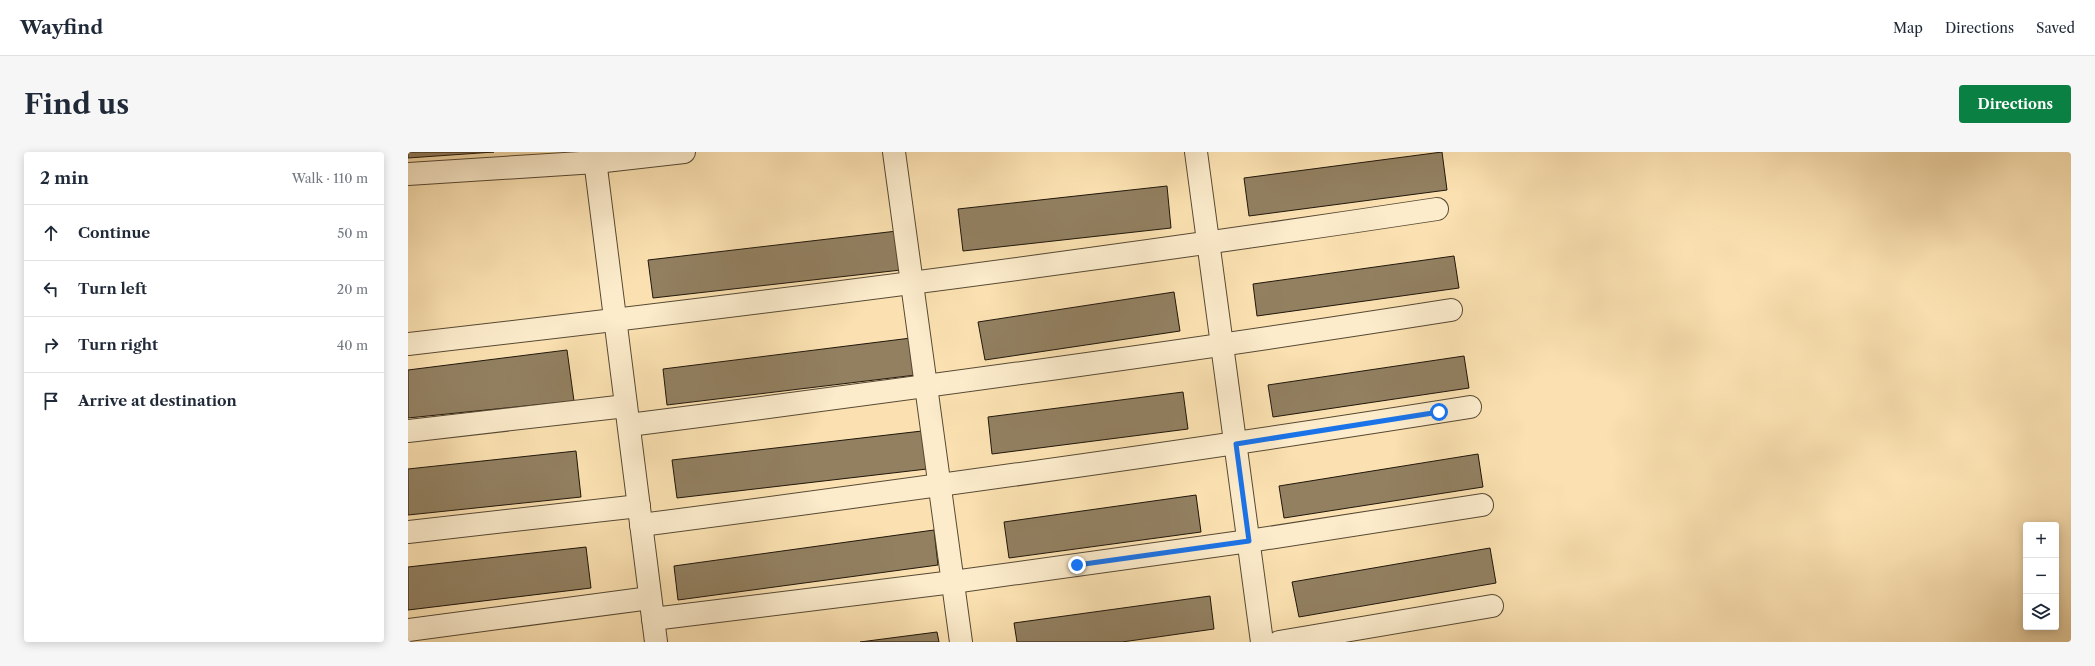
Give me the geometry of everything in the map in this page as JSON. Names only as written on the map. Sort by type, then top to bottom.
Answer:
[{"type":"street","points":[[408,174],[595,157],[684,152]]},
{"type":"street","points":[[894,152],[961,642]]},
{"type":"street","points":[[1196,152],[1262,642]]},
{"type":"street","points":[[595,157],[656,642]]},
{"type":"street","points":[[408,344],[912,284],[1209,244],[1437,209]]},
{"type":"street","points":[[408,432],[627,415],[926,387],[1223,346],[1451,310]]},
{"type":"street","points":[[408,532],[640,515],[939,486],[1236,444],[1470,408]]},
{"type":"street","points":[[408,630],[952,582],[1249,541],[1482,505]]},
{"type":"street","points":[[1279,642],[1492,606]]},
{"type":"building","points":[[408,152],[494,152],[408,158]]},
{"type":"building","points":[[1442,152],[1447,190],[1249,216],[1244,178]]},
{"type":"building","points":[[1167,186],[1171,228],[963,251],[958,209]]},
{"type":"building","points":[[897,231],[901,270],[653,298],[648,260]]},
{"type":"building","points":[[1454,256],[1459,288],[1257,316],[1253,284]]},
{"type":"building","points":[[1174,292],[1180,331],[985,360],[978,322]]},
{"type":"building","points":[[911,338],[916,375],[667,405],[663,369]]},
{"type":"building","points":[[567,350],[574,401],[408,418],[408,370]]},
{"type":"building","points":[[1464,356],[1469,388],[1273,417],[1268,385]]},
{"type":"building","points":[[1183,392],[1188,429],[992,454],[988,417]]},
{"type":"building","points":[[922,431],[927,469],[677,498],[672,460]]},
{"type":"building","points":[[576,451],[581,497],[408,515],[408,469]]},
{"type":"building","points":[[1478,454],[1483,487],[1284,518],[1279,486]]},
{"type":"building","points":[[1196,495],[1201,532],[1009,558],[1004,522]]},
{"type":"building","points":[[934,530],[938,565],[678,600],[674,566]]},
{"type":"building","points":[[586,547],[591,588],[408,610],[408,567]]},
{"type":"building","points":[[1490,548],[1496,583],[1299,617],[1292,582]]},
{"type":"building","points":[[1210,596],[1214,629],[1122,642],[1017,642],[1014,623]]},
{"type":"building","points":[[937,632],[939,642],[860,642]]},
{"type":"route","points":[[1077,565],[1249,541],[1236,444],[1439,412]]}]
